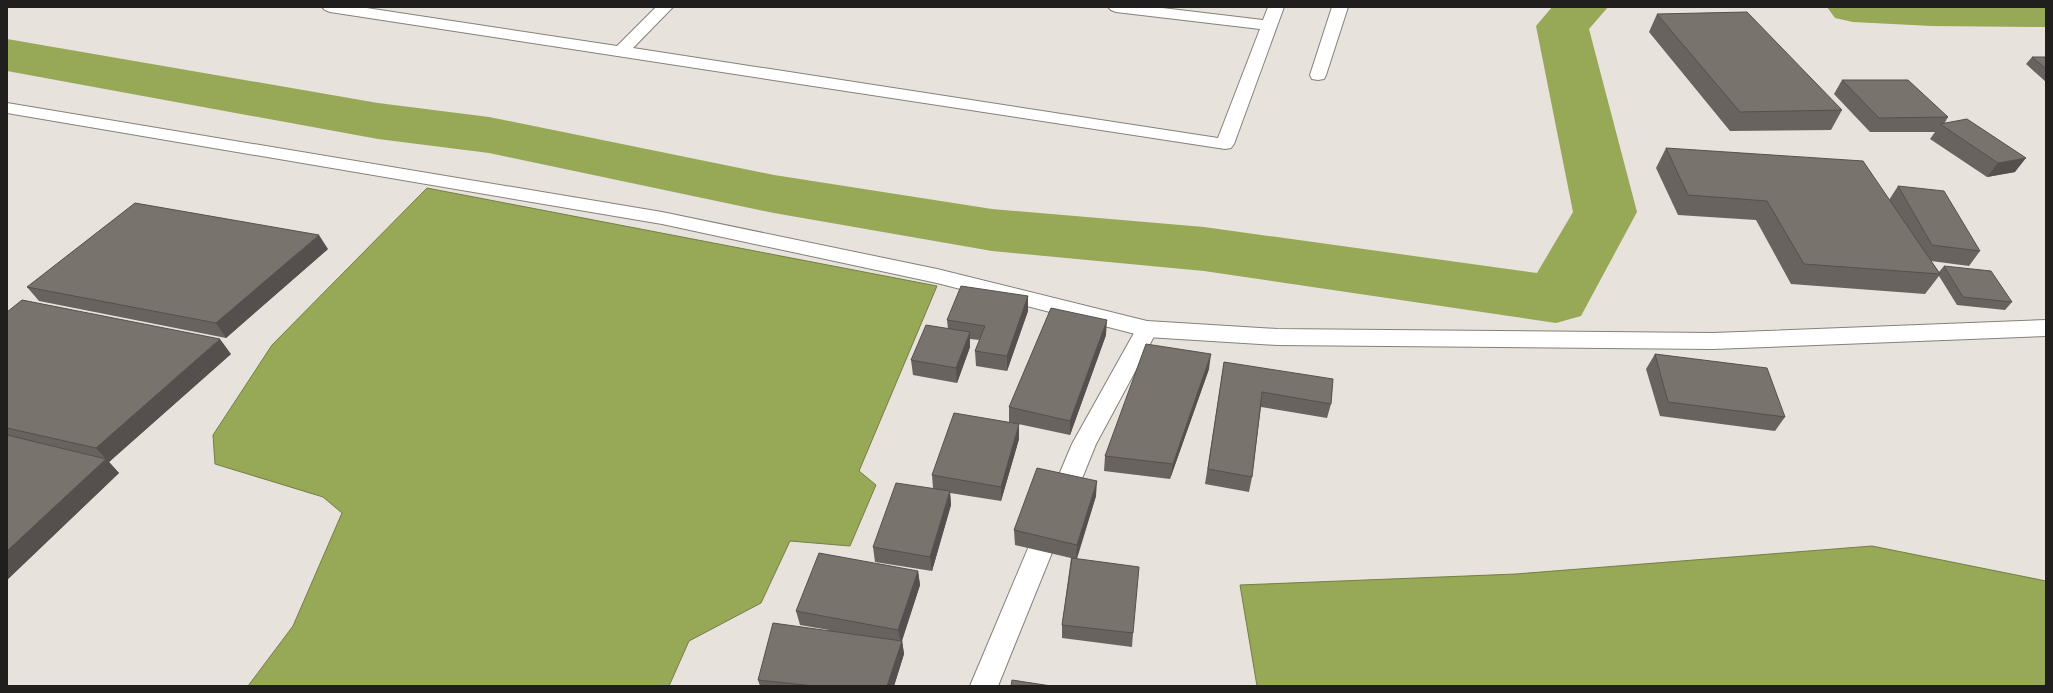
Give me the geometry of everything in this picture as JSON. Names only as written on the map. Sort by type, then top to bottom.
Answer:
[{"type":"street","points":[[330,7],[1225,144],[1276,7]]},
{"type":"street","points":[[620,52],[665,7]]},
{"type":"street","points":[[1318,75],[1340,7]]},
{"type":"street","points":[[1124,8],[1270,26]]},
{"type":"street","points":[[7,108],[662,218],[937,276],[1148,329],[1277,338],[1713,341],[2046,328]]},
{"type":"street","points":[[984,686],[1084,444],[1148,329]]},
{"type":"shaded area","points":[[427,188],[937,286],[859,471],[876,485],[850,546],[790,541],[761,603],[689,641],[669,686],[248,686],[293,626],[342,513],[323,497],[215,464],[213,435],[272,345]]},
{"type":"shaded area","points":[[1872,546],[2046,581],[2046,686],[1257,686],[1240,585],[1516,574]]},
{"type":"building","points":[[1747,12],[1842,110],[1740,112],[1657,14]]},
{"type":"building","points":[[2032,57],[2046,57],[2046,69]]},
{"type":"building","points":[[1842,80],[1908,80],[1948,117],[1879,118]]},
{"type":"building","points":[[1967,119],[2026,158],[1998,163],[1940,124]]},
{"type":"building","points":[[1666,148],[1863,161],[1940,274],[1804,264],[1767,201],[1688,195]]},
{"type":"building","points":[[1898,186],[1944,191],[1980,251],[1932,245]]},
{"type":"building","points":[[135,203],[319,235],[216,323],[27,287]]},
{"type":"building","points":[[1944,266],[1991,271],[2012,302],[1963,297]]},
{"type":"building","points":[[961,286],[1028,296],[1007,356],[975,351],[985,326],[947,320]]},
{"type":"building","points":[[22,300],[220,339],[96,448],[7,428],[7,312]]},
{"type":"building","points":[[1051,308],[1107,320],[1070,421],[1009,407]]},
{"type":"building","points":[[926,325],[970,332],[956,368],[911,360]]},
{"type":"building","points":[[1146,344],[1211,354],[1173,464],[1105,456]]},
{"type":"building","points":[[1655,354],[1767,368],[1785,417],[1668,402]]},
{"type":"building","points":[[1224,362],[1333,379],[1331,404],[1262,392],[1252,477],[1208,469]]},
{"type":"building","points":[[954,413],[1019,424],[1001,487],[932,475]]},
{"type":"building","points":[[7,435],[106,459],[7,551]]},
{"type":"building","points":[[1037,468],[1097,481],[1077,545],[1014,530]]},
{"type":"building","points":[[896,483],[950,491],[930,557],[873,547]]},
{"type":"building","points":[[819,553],[918,571],[898,630],[796,611]]},
{"type":"building","points":[[1072,558],[1139,567],[1133,633],[1062,625]]},
{"type":"building","points":[[773,623],[902,641],[887,686],[814,686],[758,680]]},
{"type":"building","points":[[1012,680],[1051,686],[1011,686]]},
{"type":"waterway","points":[[7,55],[378,121],[489,135],[774,194],[992,230],[1204,249],[1556,299],[1605,212],[1562,26],[1582,7]]},
{"type":"waterway","points":[[1853,7],[1932,11],[2046,12]]}]
